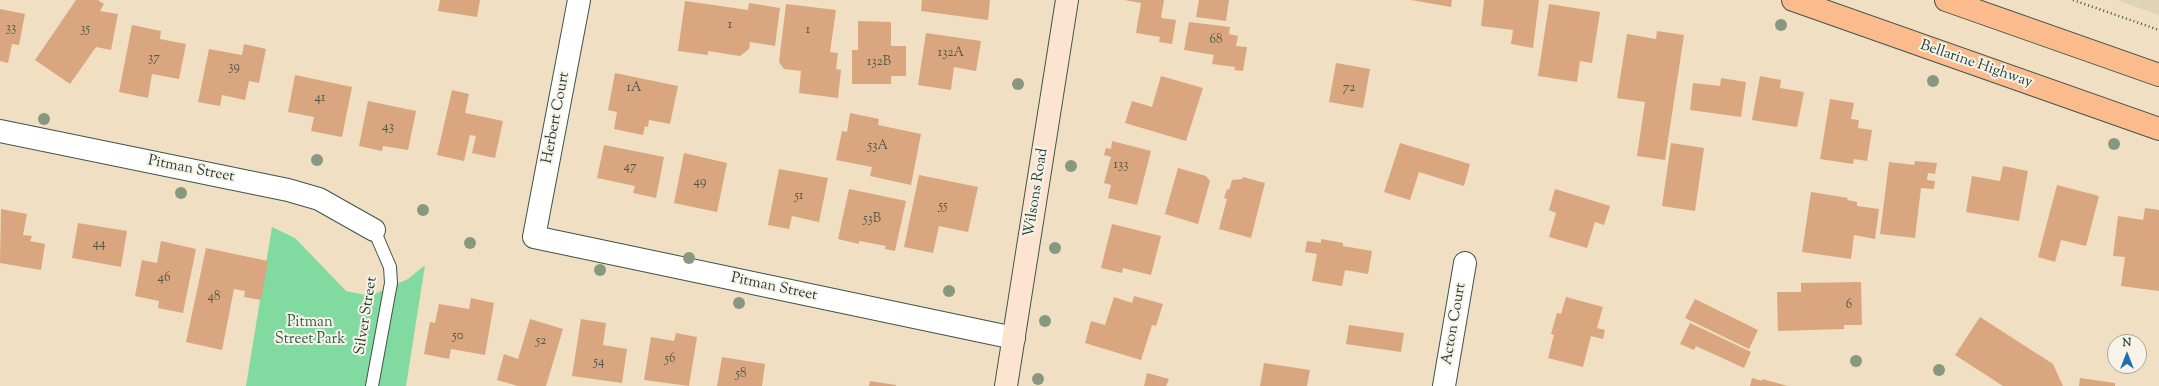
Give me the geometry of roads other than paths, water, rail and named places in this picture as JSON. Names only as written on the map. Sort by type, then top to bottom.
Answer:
[{"type":"highway","name":"Bellarine Highway","points":[[1793,0],[2159,129]]},
{"type":"highway","points":[[1946,0],[2159,75]]},
{"type":"street","name":"Herbert Court","points":[[534,237],[579,0]]},
{"type":"street","name":"Wilsons Road","points":[[1006,386],[1067,0]]},
{"type":"street","name":"Pitman Street","points":[[0,131],[288,190],[319,199],[374,230]]},
{"type":"street","name":"Pitman Street","points":[[534,237],[1014,338]]},
{"type":"street","name":"Acton Court","points":[[1444,386],[1466,263]]},
{"type":"lane","name":"Silver Street","points":[[372,386],[391,283],[390,267],[374,230]]},
{"type":"park label","name":"Pitman Street Park","points":[[310,332]]}]
